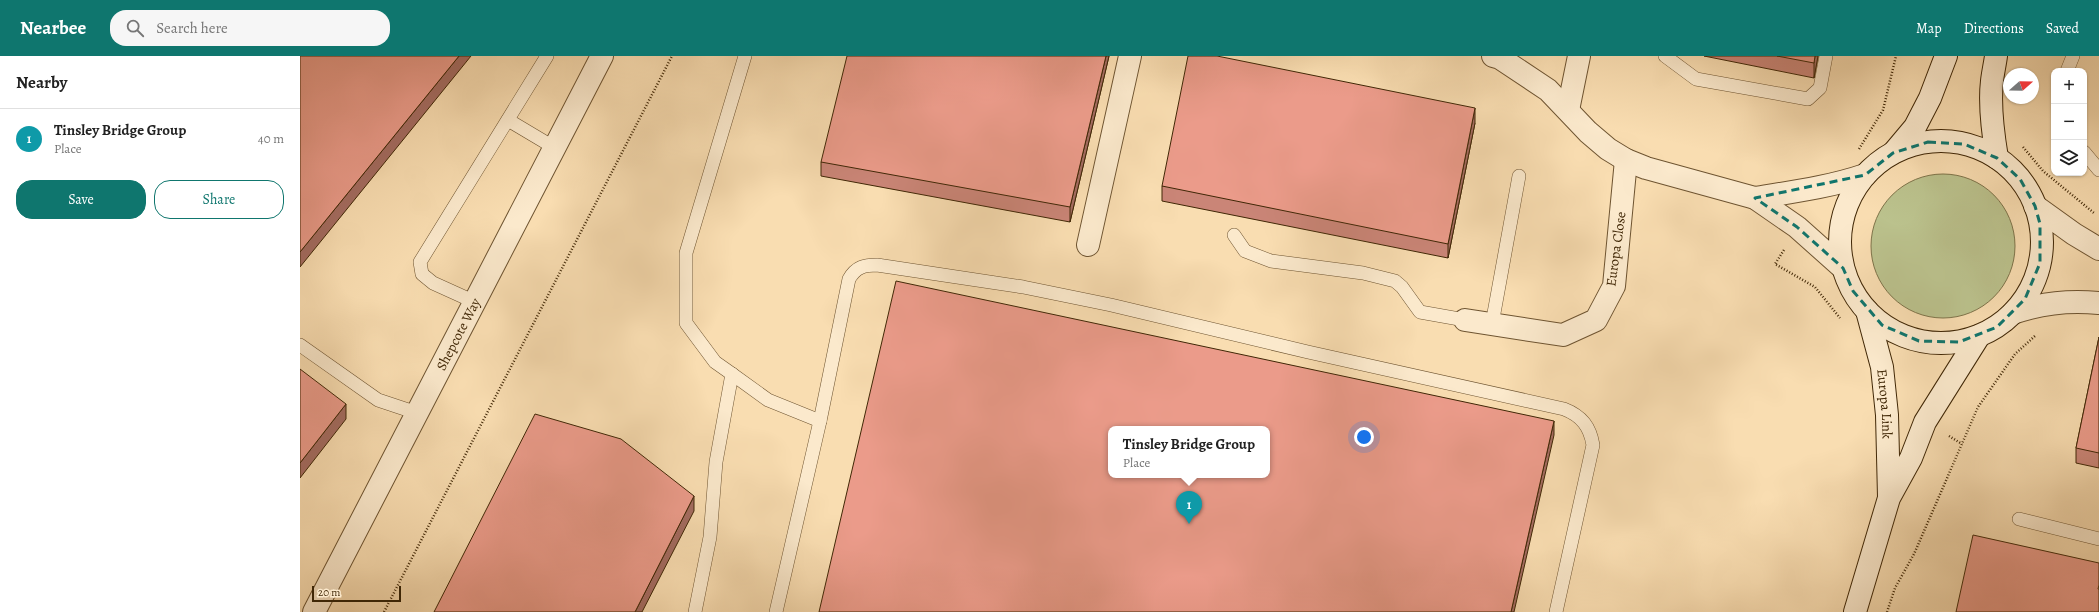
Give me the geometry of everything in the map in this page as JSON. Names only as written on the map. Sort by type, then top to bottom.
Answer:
[{"type":"street","name":"Shepcote Way","points":[[314,612],[602,56]]},
{"type":"street","points":[[1088,245],[1130,56]]},
{"type":"street","points":[[1492,56],[1500,58],[1531,77],[1548,90],[1588,132],[1608,149],[1626,160],[1646,168],[1755,198],[1797,228],[1843,268]]},
{"type":"street","points":[[1568,110],[1579,56]]},
{"type":"street","points":[[1894,153],[1915,127],[1930,98],[1946,56]]},
{"type":"street","points":[[1996,56],[1992,81],[1991,101],[1997,158]]},
{"type":"street","points":[[1946,141],[1982,149],[1997,158],[2020,179],[2035,206],[2041,231],[2040,263],[2034,281],[2025,298],[2013,313],[1997,327],[1979,336],[1952,342],[1939,343],[1919,341],[1900,335],[1882,325],[1867,311],[1853,291],[1843,268],[1840,244],[1843,219],[1851,196],[1865,175],[1878,163],[1894,153],[1910,146],[1928,142],[1946,141]]},
{"type":"street","name":"Europa Close","points":[[1465,320],[1563,335],[1596,320],[1614,286],[1626,160]]},
{"type":"street","points":[[1755,198],[1810,189],[1865,175]]},
{"type":"street","points":[[2035,206],[2074,234],[2099,248]]},
{"type":"street","points":[[2013,313],[2036,305],[2070,301],[2099,303]]},
{"type":"street","name":"Europa Link","points":[[1867,311],[1882,367],[1888,415],[1890,498]]},
{"type":"street","name":"Europa Link","points":[[1855,612],[1890,498],[1911,458],[1925,422],[1979,336]]},
{"type":"lane","points":[[475,302],[433,283],[422,274],[420,262],[547,56]]},
{"type":"lane","points":[[745,56],[686,253],[686,323],[716,362],[732,374],[768,400],[820,421]]},
{"type":"lane","points":[[1665,56],[1696,79],[1808,99],[1820,88],[1826,56]]},
{"type":"lane","points":[[2068,68],[2073,56]]},
{"type":"lane","points":[[508,120],[555,148]]},
{"type":"lane","points":[[2087,156],[2099,170]]},
{"type":"lane","points":[[1492,324],[1519,176]]},
{"type":"lane","points":[[1234,235],[1245,251],[1252,255],[1271,261],[1363,273],[1395,282],[1402,287],[1420,312],[1465,320]]},
{"type":"lane","points":[[776,612],[820,421],[849,279],[855,271],[863,266],[877,265],[1023,287],[1564,409],[1583,420],[1591,435],[1593,445],[1556,612]]},
{"type":"lane","points":[[300,344],[378,400],[417,414]]},
{"type":"lane","points":[[695,612],[710,537],[716,462],[732,374]]},
{"type":"lane","points":[[2019,519],[2099,539]]},
{"type":"path","points":[[384,612],[672,56]]},
{"type":"path","points":[[1856,152],[1883,110],[1896,56]]},
{"type":"path","points":[[2021,141],[2024,148],[2043,171],[2099,217]]},
{"type":"path","points":[[1797,228],[1775,264],[1815,287],[1842,321]]},
{"type":"path","points":[[1887,612],[1895,588],[1914,554],[1978,407],[2015,354],[2035,336],[2042,332]]},
{"type":"highlighted area","points":[[1928,142],[1964,144],[1997,158],[2020,179],[2035,206],[2040,224],[2040,263],[2025,299],[1997,327],[1959,342],[1919,341],[1882,325],[1853,291],[1843,268],[1797,227],[1755,198],[1865,175],[1893,153]]},
{"type":"green space","points":[[1936,174],[1950,174],[1964,177],[1983,186],[1999,200],[2012,225],[2015,246],[2012,267],[2006,280],[1999,292],[1989,302],[1964,315],[1950,318],[1936,318],[1922,315],[1903,306],[1887,292],[1874,267],[1871,253],[1871,239],[1874,225],[1883,206],[1897,190],[1922,177]]},
{"type":"building","points":[[300,56],[459,56],[300,252]]},
{"type":"building","points":[[847,56],[1106,56],[1070,207],[821,162]]},
{"type":"building","points":[[1188,56],[1217,56],[1475,108],[1448,244],[1162,186]]},
{"type":"building","points":[[1777,56],[1815,56],[1814,63]]},
{"type":"building","points":[[896,281],[1554,421],[1511,612],[819,612]]},
{"type":"building","points":[[2099,337],[2099,453],[2076,448]]},
{"type":"building","points":[[300,369],[346,404],[300,463]]},
{"type":"building","points":[[535,414],[621,439],[694,496],[635,612],[434,612]]},
{"type":"building","points":[[1973,535],[2099,563],[2099,612],[1956,612]]},
{"type":"place","name":"Tinsley Bridge Group","points":[[1189,524]]}]
